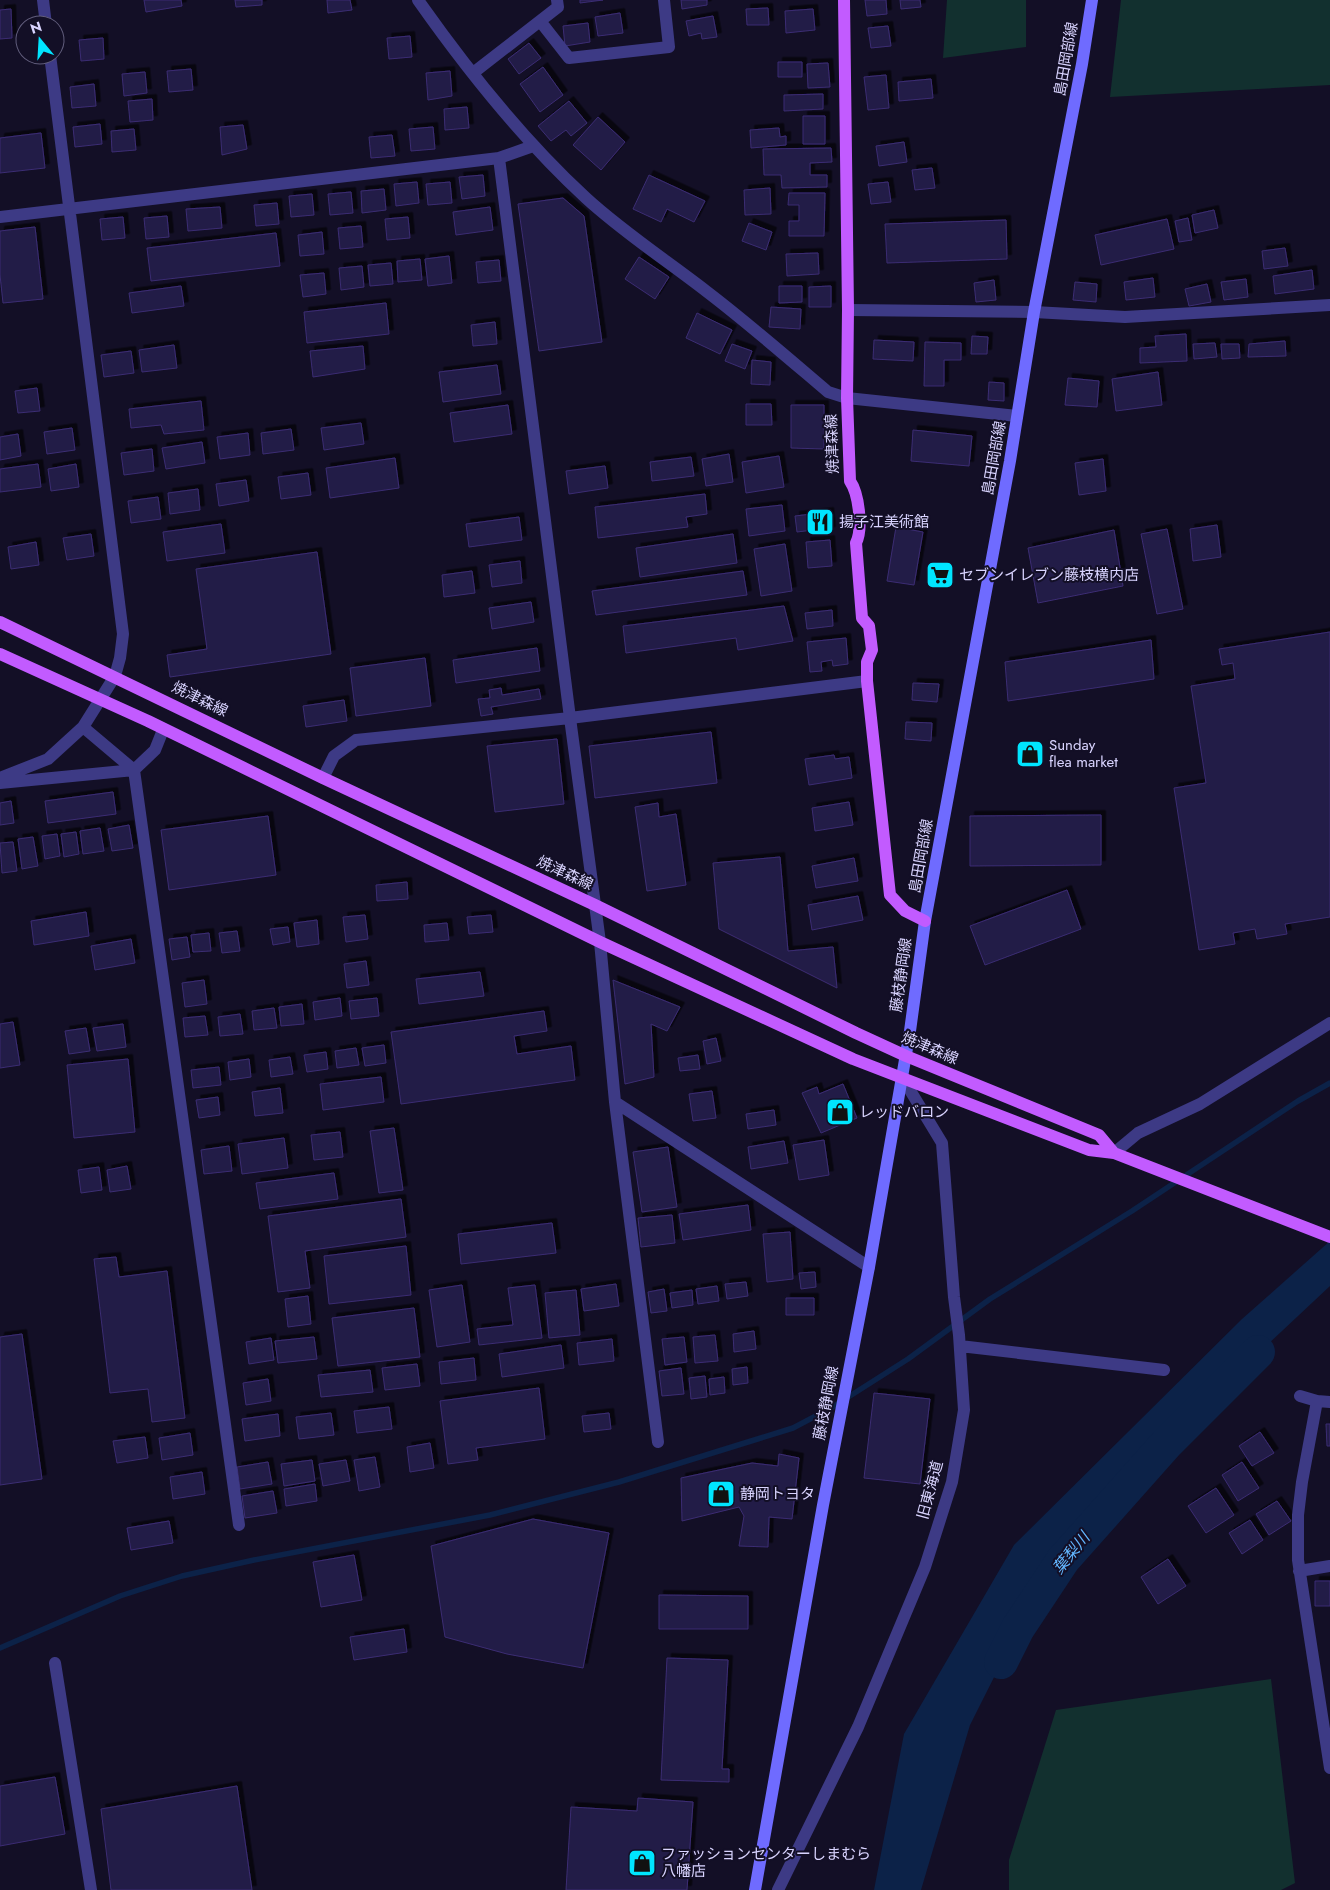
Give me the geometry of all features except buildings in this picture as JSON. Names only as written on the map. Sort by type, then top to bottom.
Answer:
[{"type":"main road","name":"焼津森線","points":[[844,0],[848,310],[847,398],[850,481],[856,490],[860,535],[856,543],[862,618],[869,626],[872,650],[867,662],[867,681],[890,895],[905,911],[925,921]]},
{"type":"main road","name":"島田岡部線","points":[[925,921],[1092,0]]},
{"type":"main road","name":"焼津森線","points":[[0,622],[323,778],[595,905],[856,1033],[906,1056],[1099,1135],[1114,1153]]},
{"type":"main road","name":"焼津森線","points":[[0,654],[102,700],[600,942],[852,1059],[1089,1150],[1114,1153],[1330,1237]]},
{"type":"main road","name":"藤枝静岡線","points":[[755,1890],[823,1504],[869,1267],[906,1056],[925,921]]},
{"type":"street","points":[[43,0],[45,15]]},
{"type":"street","points":[[418,0],[502,111],[533,146],[587,199],[620,227],[708,292],[828,392],[847,398],[1017,416]]},
{"type":"street","points":[[473,74],[558,7],[557,0]]},
{"type":"street","points":[[540,21],[569,58],[669,47],[664,0]]},
{"type":"street","points":[[0,778],[48,759],[83,727],[102,700],[115,676],[120,658],[123,634],[51,65]]},
{"type":"street","points":[[0,217],[499,158],[533,146]]},
{"type":"street","points":[[499,158],[600,942],[615,1102],[658,1442]]},
{"type":"street","points":[[848,310],[1034,312],[1125,317],[1330,305]]},
{"type":"street","points":[[323,778],[334,756],[356,740],[570,718],[867,681]]},
{"type":"street","points":[[83,727],[134,770],[239,1525]]},
{"type":"street","points":[[0,783],[134,770],[154,750],[163,730]]},
{"type":"street","points":[[1114,1153],[1138,1134],[1200,1104],[1330,1023]]},
{"type":"street","name":"旧東海道","points":[[778,1890],[858,1727],[925,1567],[952,1482],[964,1410],[942,1143],[902,1077]]},
{"type":"street","points":[[615,1102],[869,1267]]},
{"type":"street","points":[[959,1340],[1164,1370]]},
{"type":"street","points":[[1300,1396],[1324,1401],[1302,1482],[1298,1515],[1298,1560],[1330,1768]]},
{"type":"street","points":[[1299,1571],[1330,1566]]},
{"type":"street","points":[[55,1663],[91,1890]]},
{"type":"green space","points":[[947,0],[1026,0],[1026,47],[943,58]]},
{"type":"green space","points":[[1121,0],[1330,0],[1330,85],[1110,97]]},
{"type":"green space","points":[[1271,1679],[1295,1883],[1281,1890],[1009,1890],[1009,1860],[1056,1710]]},
{"type":"water","points":[[1330,1241],[1330,1286],[1066,1534],[970,1725],[921,1890],[874,1890],[904,1734],[1014,1545],[1242,1319]]},
{"type":"waterway","points":[[0,1648],[120,1596],[182,1576],[254,1560],[490,1515],[619,1482],[793,1428],[831,1408],[908,1359],[990,1299],[1132,1211],[1298,1101],[1330,1083]]},
{"type":"waterway","name":"葉梨川","points":[[1001,1662],[1018,1628],[1063,1560],[1167,1443],[1258,1352]]},
{"type":"place","name":"揚子江美術館","points":[[820,522]]},
{"type":"place","name":"セブンイレブン藤枝横内店","points":[[940,575]]},
{"type":"place","name":"Sunday flea market","points":[[1030,754]]},
{"type":"place","name":"レッドバロン","points":[[840,1112]]},
{"type":"place","name":"静岡トヨタ","points":[[721,1494]]},
{"type":"place","name":"ファッションセンターしまむら 八幡店","points":[[642,1863]]}]
